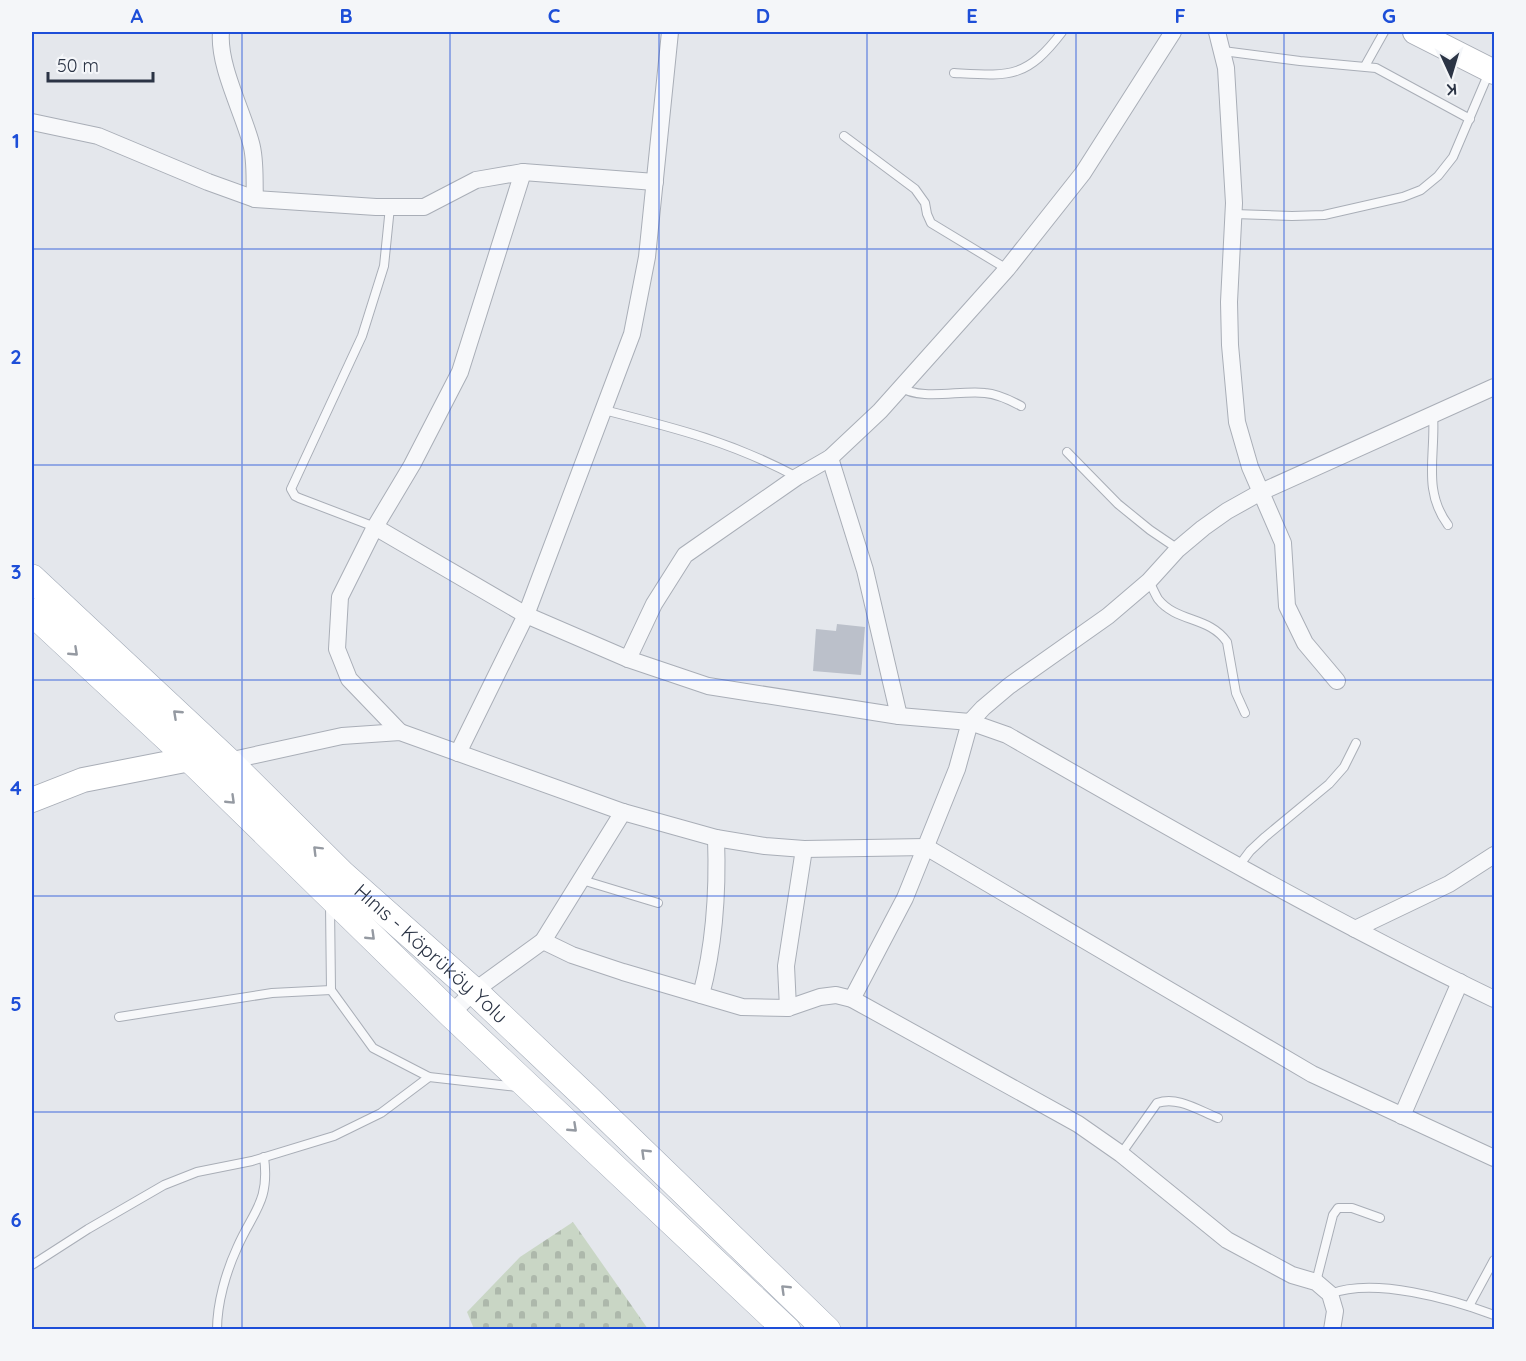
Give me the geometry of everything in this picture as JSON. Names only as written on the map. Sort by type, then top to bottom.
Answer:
[{"type":"main road","name":"Hınıs - Köprüköy Yolu","points":[[32,578],[228,761],[451,1014],[537,1090],[787,1329]]},
{"type":"main road","name":"Hınıs - Köprüköy Yolu","points":[[32,612],[190,759],[336,885],[474,991],[576,1095],[828,1329]]},
{"type":"street","points":[[221,32],[220,44],[252,146],[255,199]]},
{"type":"street","points":[[458,753],[526,615],[632,334],[647,257],[670,32]]},
{"type":"street","points":[[628,659],[654,604],[685,555],[797,477],[830,458],[880,411],[1007,269],[1083,174],[1173,32]]},
{"type":"street","points":[[1217,32],[1227,76],[1234,214],[1229,302],[1234,392],[1243,446],[1283,543],[1287,606],[1305,643],[1337,681]]},
{"type":"street","points":[[1415,32],[1492,71]]},
{"type":"street","points":[[32,122],[98,136],[255,199],[424,207],[476,180],[523,172],[655,182]]},
{"type":"street","points":[[400,732],[349,679],[337,649],[340,597],[375,527],[412,465],[460,372],[523,172]]},
{"type":"street","points":[[852,999],[905,898],[957,769],[970,722],[983,708],[1009,686],[1108,616],[1149,581],[1178,549],[1227,511],[1261,492],[1494,387]]},
{"type":"street","points":[[830,458],[865,570],[898,716]]},
{"type":"street","points":[[375,527],[526,615],[628,659],[708,686],[898,716],[970,722],[1007,735],[1238,867],[1494,999]]},
{"type":"street","points":[[32,800],[83,780],[190,759],[228,761],[342,736],[400,732],[623,812],[716,838],[765,846],[804,849],[926,848],[1312,1074],[1494,1158]]},
{"type":"street","points":[[451,1014],[474,991],[543,941],[623,812]]},
{"type":"street","points":[[701,995],[710,962],[715,922],[716,838]]},
{"type":"street","points":[[788,1008],[786,966],[804,849]]},
{"type":"street","points":[[1355,929],[1449,884],[1494,855]]},
{"type":"street","points":[[543,941],[572,955],[741,1007],[788,1008],[820,997],[836,995],[852,999],[1078,1124],[1121,1154],[1227,1240],[1292,1275],[1316,1282],[1330,1294],[1335,1311],[1332,1329]]},
{"type":"street","points":[[1402,1116],[1460,982]]},
{"type":"lane","points":[[954,73],[997,75],[1027,67],[1046,53],[1062,32]]},
{"type":"lane","points":[[1365,66],[1384,32]]},
{"type":"lane","points":[[1223,51],[1299,62],[1376,68],[1470,120]]},
{"type":"lane","points":[[1234,214],[1324,215],[1412,194],[1430,184],[1446,167],[1459,146],[1492,71]]},
{"type":"lane","points":[[844,136],[915,189],[925,203],[931,223],[1007,269]]},
{"type":"lane","points":[[375,527],[298,498],[291,489],[362,336],[384,266],[390,207]]},
{"type":"lane","points":[[900,387],[913,394],[987,393],[1021,406]]},
{"type":"lane","points":[[604,410],[694,433],[732,446],[764,459],[797,477]]},
{"type":"lane","points":[[1433,414],[1431,488],[1436,507],[1448,525]]},
{"type":"lane","points":[[1066,452],[1118,504],[1178,549]]},
{"type":"lane","points":[[1149,581],[1164,605],[1180,616],[1211,626],[1227,642],[1236,693],[1245,713]]},
{"type":"lane","points":[[1238,867],[1265,837],[1329,784],[1344,767],[1356,743]]},
{"type":"lane","points":[[582,880],[658,903]]},
{"type":"lane","points":[[336,885],[331,990],[373,1048],[429,1077],[537,1090]]},
{"type":"lane","points":[[119,1017],[272,993],[331,990]]},
{"type":"lane","points":[[32,1265],[164,1185],[197,1172],[309,1144],[358,1125],[397,1102],[429,1077]]},
{"type":"lane","points":[[1121,1154],[1156,1103],[1178,1102],[1218,1118]]},
{"type":"lane","points":[[217,1329],[217,1318],[229,1269],[240,1241],[259,1208],[265,1189],[267,1177],[264,1157]]},
{"type":"lane","points":[[1316,1282],[1333,1215],[1338,1208],[1352,1208],[1380,1218]]},
{"type":"lane","points":[[1469,1306],[1494,1260]]},
{"type":"lane","points":[[1330,1294],[1341,1290],[1367,1288],[1412,1292],[1469,1306],[1494,1316]]},
{"type":"green space","points":[[573,1222],[648,1329],[474,1329],[467,1312],[520,1257]]},
{"type":"building","points":[[837,624],[865,627],[861,675],[813,671],[816,629],[836,631]]}]
